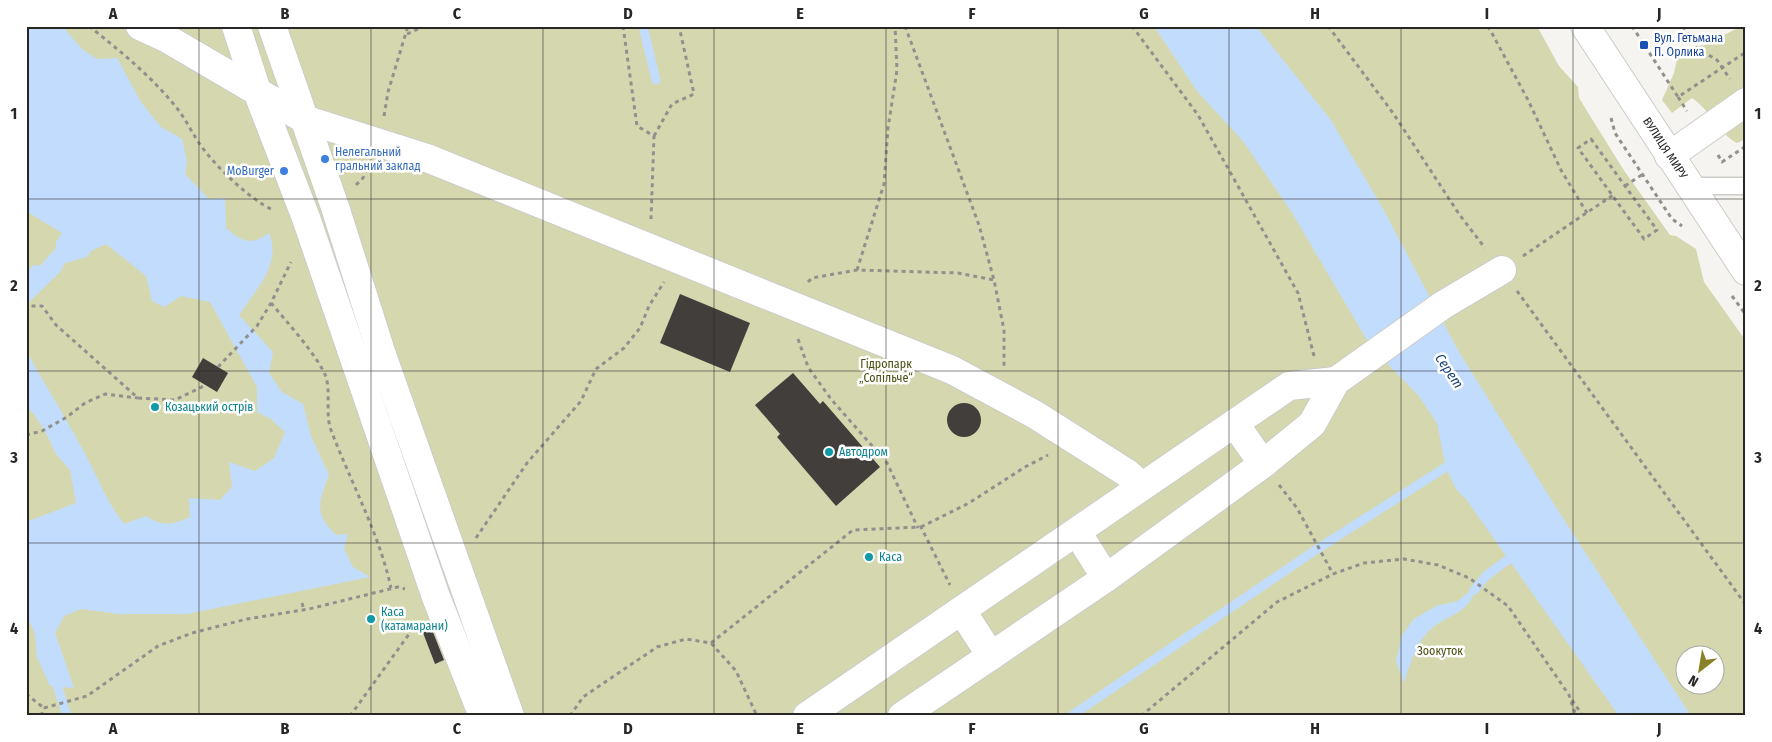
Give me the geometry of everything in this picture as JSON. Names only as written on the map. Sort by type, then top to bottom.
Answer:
[{"type":"street","points":[[140,26],[166,38],[304,119],[427,158],[952,370],[1034,414],[1127,473],[1142,486]]},
{"type":"street","points":[[236,26],[257,91],[306,218],[355,366],[440,607],[483,716]]},
{"type":"street","points":[[272,26],[335,207],[382,355],[510,716]]},
{"type":"street","name":"ВУЛИЦЯ МИРУ","points":[[1585,26],[1746,271]]},
{"type":"street","points":[[1669,156],[1739,92]]},
{"type":"street","points":[[306,218],[335,207]]},
{"type":"street","points":[[902,716],[1106,578],[1262,464],[1312,424],[1336,382],[1442,305],[1502,270]]},
{"type":"street","points":[[355,366],[382,355]]},
{"type":"street","points":[[813,714],[1289,386],[1336,382]]},
{"type":"street","points":[[1235,424],[1262,464]]},
{"type":"street","points":[[1077,532],[1106,578]]},
{"type":"street","points":[[440,607],[470,605]]},
{"type":"street","points":[[962,611],[991,656]]},
{"type":"lane","points":[[1689,186],[1746,186]]},
{"type":"path","points":[[89,26],[125,53],[146,74],[176,107],[200,145],[237,184],[267,207],[291,217],[306,218]]},
{"type":"path","points":[[407,34],[425,26]]},
{"type":"path","points":[[623,26],[637,126],[654,136]]},
{"type":"path","points":[[645,246],[653,210],[654,136],[672,104],[694,94],[679,26]]},
{"type":"path","points":[[857,270],[884,184],[888,128],[897,70],[895,26]]},
{"type":"path","points":[[905,26],[979,224],[994,280],[1004,330],[1004,363],[995,393]]},
{"type":"path","points":[[1132,26],[1198,115],[1298,293],[1319,371],[1336,382]]},
{"type":"path","points":[[1328,26],[1393,113],[1459,214],[1502,270],[1746,605]]},
{"type":"path","points":[[1488,26],[1528,100],[1561,170],[1587,213]]},
{"type":"path","points":[[1632,26],[1678,97],[1746,52]]},
{"type":"path","points":[[1683,26],[1697,48],[1717,60],[1739,92]]},
{"type":"path","points":[[1591,139],[1657,230],[1644,239],[1613,195],[1578,148],[1591,139]]},
{"type":"path","points":[[1502,270],[1613,195]]},
{"type":"path","points":[[218,367],[257,326],[271,303],[293,258]]},
{"type":"path","points":[[456,566],[527,463],[580,401],[596,369],[624,348],[640,328],[649,306],[662,287],[674,258]]},
{"type":"path","points":[[962,611],[887,463],[831,399],[808,367],[790,305],[812,278],[857,270],[958,273],[994,280]]},
{"type":"path","points":[[26,302],[28,306],[42,306],[56,325],[138,398]]},
{"type":"path","points":[[271,303],[305,344],[326,377],[330,428],[387,568],[391,588]]},
{"type":"path","points":[[26,435],[42,431],[67,417],[85,403],[106,394],[175,400],[206,385]]},
{"type":"path","points":[[711,643],[853,530],[920,528],[968,503],[1025,467],[1076,441]]},
{"type":"path","points":[[1282,489],[1297,508],[1333,574]]},
{"type":"path","points":[[1141,716],[1278,602],[1333,574],[1364,563],[1404,559],[1438,564],[1473,581],[1508,606],[1583,716]]},
{"type":"path","points":[[44,708],[87,696],[158,646],[192,633],[238,622],[304,610],[398,587],[440,607],[350,716]]},
{"type":"path","points":[[302,603],[304,610]]},
{"type":"path","points":[[570,716],[583,697],[657,646],[686,639],[711,643],[736,671],[757,716]]},
{"type":"path","points":[[26,694],[44,708]]},
{"type":"path","points":[[1569,696],[1576,716]]},
{"type":"path","points":[[41,716],[44,708]]},
{"type":"green space","name":"Гідропарк „Сопільче“","points":[[26,26],[1537,26],[1559,66],[1578,87],[1579,98],[1623,169],[1670,235],[1676,236],[1696,249],[1704,282],[1746,341],[1746,716],[26,716]]},
{"type":"green space","points":[[1742,26],[1746,26],[1746,139],[1737,143],[1725,134],[1699,103],[1692,98],[1672,113],[1662,100],[1674,73],[1679,50],[1704,45]]},
{"type":"water","points":[[26,26],[62,26],[82,49],[97,59],[117,58],[141,102],[161,127],[182,139],[187,161],[185,174],[209,199],[225,198],[226,228],[237,237],[247,241],[257,240],[269,233],[272,256],[265,277],[239,315],[273,352],[269,373],[282,392],[303,404],[311,436],[329,475],[321,500],[321,513],[336,535],[348,534],[344,549],[353,567],[370,577],[187,614],[119,614],[81,609],[64,616],[55,633],[74,688],[50,686],[37,657],[35,634],[26,614],[26,522],[76,503],[70,470],[56,454],[34,414],[26,407],[26,350],[76,437],[112,506],[124,524],[146,516],[152,520],[168,524],[178,522],[190,517],[189,498],[220,500],[232,487],[229,462],[255,471],[274,458],[285,432],[271,419],[257,412],[257,387],[210,302],[181,296],[164,307],[152,301],[146,276],[106,244],[91,251],[87,257],[65,263],[60,272],[26,305],[26,274],[33,265],[40,266],[56,248],[56,242],[62,233],[26,211]]},
{"type":"water","name":"Серет","points":[[1154,26],[1256,26],[1330,119],[1381,205],[1459,352],[1559,512],[1674,690],[1674,694],[1677,694],[1691,716],[1619,716],[1466,499],[1456,489],[1446,468],[1437,423],[1418,395],[1371,347],[1291,211],[1242,140],[1197,91]]},
{"type":"water","points":[[1472,589],[1475,591],[1462,610],[1438,623],[1426,634],[1414,654],[1404,683],[1396,661],[1402,635],[1414,619],[1436,606],[1458,601]]},
{"type":"building","points":[[680,294],[750,323],[730,372],[660,343]]},
{"type":"building","points":[[203,358],[228,373],[217,392],[192,377]]},
{"type":"building","name":"Автодром","points":[[793,373],[820,404],[823,401],[880,467],[836,506],[777,437],[780,434],[755,405]]},
{"type":"building","points":[[964,403],[976,408],[981,420],[976,432],[964,437],[952,432],[947,420],[952,408]]},
{"type":"building","points":[[429,622],[444,660],[435,664],[420,625]]},
{"type":"waterway","points":[[643,26],[656,80]]},
{"type":"waterway","points":[[1071,716],[1314,551],[1454,462]]},
{"type":"waterway","points":[[1474,590],[1487,575],[1517,553]]},
{"type":"waterway","points":[[57,685],[67,716]]},
{"type":"place","name":"Вул. Гетьмана П. Орлика","points":[[1644,45]]},
{"type":"place","name":"Нелегальний гральний заклад","points":[[325,159]]},
{"type":"place","name":"MoBurger","points":[[284,171]]},
{"type":"place","name":"Козацький острів","points":[[155,407]]},
{"type":"place","name":"Автодром","points":[[829,452]]},
{"type":"place","name":"Каса","points":[[869,557]]},
{"type":"place","name":"Каса (катамарани)","points":[[371,619]]},
{"type":"park label","name":"Зоокуток","points":[[1440,651]]}]
